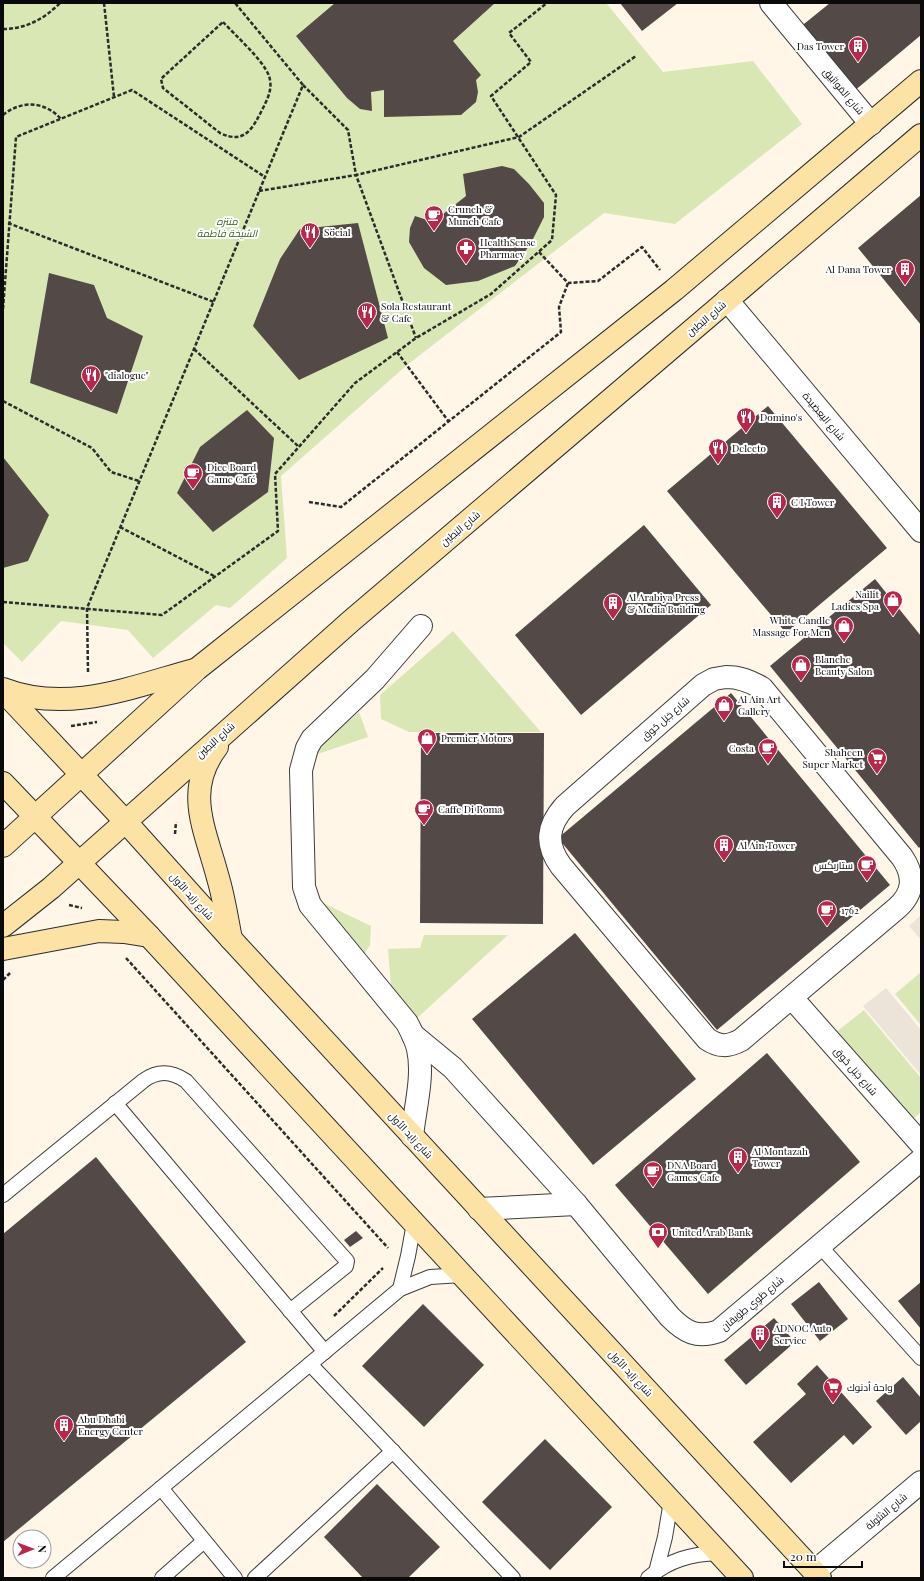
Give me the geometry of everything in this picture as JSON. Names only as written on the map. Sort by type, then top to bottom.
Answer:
[{"type":"main road","points":[[3,846],[197,669],[674,290],[921,81]]},
{"type":"main road","name":"شارع البَطِين","points":[[3,926],[79,862],[350,620],[921,135]]},
{"type":"main road","points":[[3,690],[14,694],[45,699],[90,698],[197,669]]},
{"type":"main road","name":"شارع زايد الأول","points":[[3,690],[82,774],[231,939],[817,1575]]},
{"type":"main road","points":[[231,939],[219,880],[201,822],[198,797],[201,778],[208,760],[239,719]]},
{"type":"main road","points":[[3,784],[149,936],[742,1578]]},
{"type":"main road","points":[[3,949],[99,931],[124,932],[149,936]]},
{"type":"street","name":"شارع المَواثِيق","points":[[771,3],[871,124]]},
{"type":"street","name":"شارع اليعِضِيدة","points":[[728,300],[921,531]]},
{"type":"street","points":[[412,1136],[420,1065],[418,1048],[413,1035],[407,1023],[310,906],[306,897],[304,887],[301,770],[307,748],[312,739],[374,679],[421,626]]},
{"type":"street","name":"شارع جَبَل حُوق","points":[[739,677],[751,681],[762,688],[902,857],[911,873],[912,884],[910,893],[904,902],[792,998],[733,1045],[724,1046],[715,1044],[707,1039],[561,866],[554,857],[550,846],[550,835],[553,824],[565,806],[702,686],[714,679],[739,677]]},
{"type":"street","name":"شارع جَبَل حُوق","points":[[792,998],[921,1144]]},
{"type":"street","name":"شارع طَوِي طِوَيقان","points":[[413,1035],[453,1068],[576,1204],[670,1317],[680,1328],[695,1335],[703,1336],[719,1331],[921,1160]]},
{"type":"street","points":[[479,1209],[576,1204]]},
{"type":"street","name":"شارع الشُّولة","points":[[817,1575],[921,1482]]},
{"type":"lane","points":[[3,1195],[142,1081],[156,1073],[172,1074],[186,1081],[347,1261],[346,1266],[290,1311]]},
{"type":"lane","points":[[115,1103],[325,1352]]},
{"type":"lane","points":[[400,1289],[414,1223]]},
{"type":"lane","points":[[820,1246],[921,1358]]},
{"type":"lane","points":[[53,1578],[400,1289],[430,1277],[462,1275]]},
{"type":"lane","points":[[310,1364],[513,1578]]},
{"type":"lane","points":[[255,1578],[393,1451]]},
{"type":"lane","points":[[161,1488],[235,1578]]},
{"type":"lane","points":[[652,1575],[665,1537],[671,1501]]},
{"type":"lane","points":[[162,1578],[204,1541]]},
{"type":"lane","points":[[652,1575],[670,1562],[685,1557],[718,1553]]},
{"type":"path","points":[[3,29],[20,28],[42,19],[60,3]]},
{"type":"path","points":[[104,3],[114,97]]},
{"type":"path","points":[[235,3],[303,85],[348,130],[356,175],[416,338]]},
{"type":"path","points":[[3,602],[162,615],[278,530],[275,474],[355,383],[416,338],[491,294],[552,240],[556,195],[491,96],[531,62],[509,33],[547,3]]},
{"type":"path","points":[[223,22],[267,70],[271,86],[268,98],[254,126],[247,133],[235,137],[220,133],[162,88],[161,84],[164,76],[223,22]]},
{"type":"path","points":[[259,191],[356,175],[519,137],[636,56]]},
{"type":"path","points":[[88,677],[87,608],[303,85]]},
{"type":"path","points":[[3,309],[8,223],[16,137],[132,90],[265,177]]},
{"type":"path","points":[[3,115],[17,107],[37,104],[47,107],[61,119]]},
{"type":"path","points":[[8,223],[214,302]]},
{"type":"path","points":[[539,252],[568,282],[598,281],[642,247],[674,290]]},
{"type":"path","points":[[308,502],[341,507],[561,332],[559,307],[568,282]]},
{"type":"path","points":[[194,349],[299,447]]},
{"type":"path","points":[[397,352],[448,422]]},
{"type":"path","points":[[3,401],[92,448],[111,472],[139,481]]},
{"type":"path","points":[[120,527],[214,576]]},
{"type":"path","points":[[69,727],[102,721]]},
{"type":"path","points":[[66,905],[88,909]]},
{"type":"path","points":[[122,954],[388,1248],[389,1252]]},
{"type":"path","points":[[347,1332],[334,1318],[334,1314],[387,1263]]},
{"type":"green space","name":"منتزه الشيخة فاطمة","points":[[3,3],[606,3],[663,72],[753,61],[802,124],[675,224],[604,213],[407,365],[281,476],[287,558],[230,608],[216,605],[153,658],[128,630],[61,621],[22,662],[3,643]]},
{"type":"green space","points":[[453,631],[541,732],[409,732],[381,719],[380,695]]},
{"type":"green space","points":[[359,712],[368,737],[315,755],[314,752]]},
{"type":"green space","points":[[323,903],[371,926],[370,945],[363,956],[320,909]]},
{"type":"green space","points":[[424,935],[508,935],[416,1019],[391,986],[388,949],[420,948]]},
{"type":"green space","points":[[921,972],[921,1025],[895,994]]},
{"type":"green space","points":[[864,1010],[921,1078],[921,1112],[911,1121],[835,1033]]},
{"type":"shaded area","points":[[921,915],[921,940],[909,926]]},
{"type":"shaded area","points":[[886,988],[921,1030],[921,1075],[863,1006]]},
{"type":"building","points":[[335,3],[495,3],[453,41],[481,75],[476,80],[478,92],[476,102],[461,115],[384,117],[384,90],[371,92],[372,111],[360,109],[347,98],[296,36]]},
{"type":"building","points":[[620,3],[678,3],[642,31]]},
{"type":"building","name":"Das Tower","points":[[830,3],[921,3],[921,35],[853,92],[799,28]]},
{"type":"building","points":[[502,166],[514,169],[529,184],[544,203],[544,217],[531,243],[515,266],[478,281],[446,285],[424,268],[409,242],[410,228],[415,216],[433,222],[466,196],[463,174]]},
{"type":"building","name":"Al Dana Tower","points":[[921,195],[921,325],[858,248]]},
{"type":"building","points":[[358,223],[388,338],[299,380],[253,326],[280,259],[300,229]]},
{"type":"building","points":[[49,273],[94,285],[107,318],[143,336],[117,414],[30,383]]},
{"type":"building","name":"C I Tower","points":[[768,406],[887,548],[786,633],[667,491]]},
{"type":"building","points":[[247,410],[274,438],[268,492],[213,532],[177,493],[200,447]]},
{"type":"building","points":[[3,457],[49,515],[28,561],[3,568]]},
{"type":"building","name":"Al Arabiya Press & Media Building","points":[[644,525],[711,605],[581,715],[515,635]]},
{"type":"building","points":[[875,579],[921,636],[921,846],[919,848],[770,666]]},
{"type":"building","name":"Al Ain Tower","points":[[731,693],[890,885],[717,1030],[558,838]]},
{"type":"building","points":[[421,733],[544,733],[543,924],[420,923]]},
{"type":"building","points":[[575,933],[696,1079],[593,1165],[472,1019]]},
{"type":"building","name":"Al Montazah Tower","points":[[767,1053],[860,1162],[708,1294],[615,1185]]},
{"type":"building","name":"Abu Dhabi Energy Center","points":[[96,1157],[246,1342],[19,1529],[12,1529],[12,1535],[3,1542],[3,1234]]},
{"type":"building","points":[[356,1231],[363,1238],[350,1247],[344,1240]]},
{"type":"building","points":[[819,1282],[848,1319],[820,1341],[791,1304]]},
{"type":"building","points":[[921,1282],[921,1329],[898,1301]]},
{"type":"building","points":[[423,1304],[484,1365],[424,1427],[362,1366]]},
{"type":"building","name":"ADNOC Auto Service","points":[[774,1318],[795,1342],[746,1385],[724,1360]]},
{"type":"building","points":[[817,1365],[872,1427],[853,1445],[844,1435],[791,1483],[753,1442],[806,1394],[797,1384]]},
{"type":"building","points":[[903,1377],[921,1398],[921,1421],[906,1435],[876,1401]]},
{"type":"building","points":[[545,1439],[612,1507],[550,1570],[482,1502]]},
{"type":"building","points":[[377,1484],[440,1547],[408,1578],[363,1578],[324,1537]]},
{"type":"place","name":"Das Tower","points":[[858,63]]},
{"type":"place","name":"Crunch & Munch Cafe","points":[[434,232]]},
{"type":"place","name":"Söcial","points":[[310,249]]},
{"type":"place","name":"HealthSense Pharmacy","points":[[466,265]]},
{"type":"place","name":"Al Dana Tower","points":[[905,286]]},
{"type":"place","name":"Sola Restaurant & Cafe","points":[[367,329]]},
{"type":"place","name":"\"dialogue\"","points":[[91,392]]},
{"type":"place","name":"Domino's","points":[[746,434]]},
{"type":"place","name":"Delecto","points":[[718,465]]},
{"type":"place","name":"Dice Board Game Café","points":[[193,490]]},
{"type":"place","name":"C I Tower","points":[[777,519]]},
{"type":"place","name":"Nailit Ladies Spa","points":[[893,617]]},
{"type":"place","name":"Al Arabiya Press & Media Building","points":[[613,620]]},
{"type":"place","name":"White Candle Massage For Men","points":[[844,643]]},
{"type":"place","name":"Blanche Beauty Salon","points":[[801,682]]},
{"type":"place","name":"Al Ain Art Gallery","points":[[724,722]]},
{"type":"place","name":"Premier Motors","points":[[427,755]]},
{"type":"place","name":"Costa","points":[[768,765]]},
{"type":"place","name":"Shaheen Super Market","points":[[877,775]]},
{"type":"place","name":"Caffe Di Roma","points":[[424,826]]},
{"type":"place","name":"Al Ain Tower","points":[[724,862]]},
{"type":"place","name":"ستاربكس","points":[[867,882]]},
{"type":"place","name":"1762","points":[[827,927]]},
{"type":"place","name":"Al Montazah Tower","points":[[738,1174]]},
{"type":"place","name":"DNA Board Games Cafe","points":[[653,1188]]},
{"type":"place","name":"United Arab Bank","points":[[658,1249]]},
{"type":"place","name":"ADNOC Auto Service","points":[[760,1351]]},
{"type":"place","name":"واحة أدنوك","points":[[833,1404]]},
{"type":"place","name":"Abu Dhabi Energy Center","points":[[64,1442]]}]
